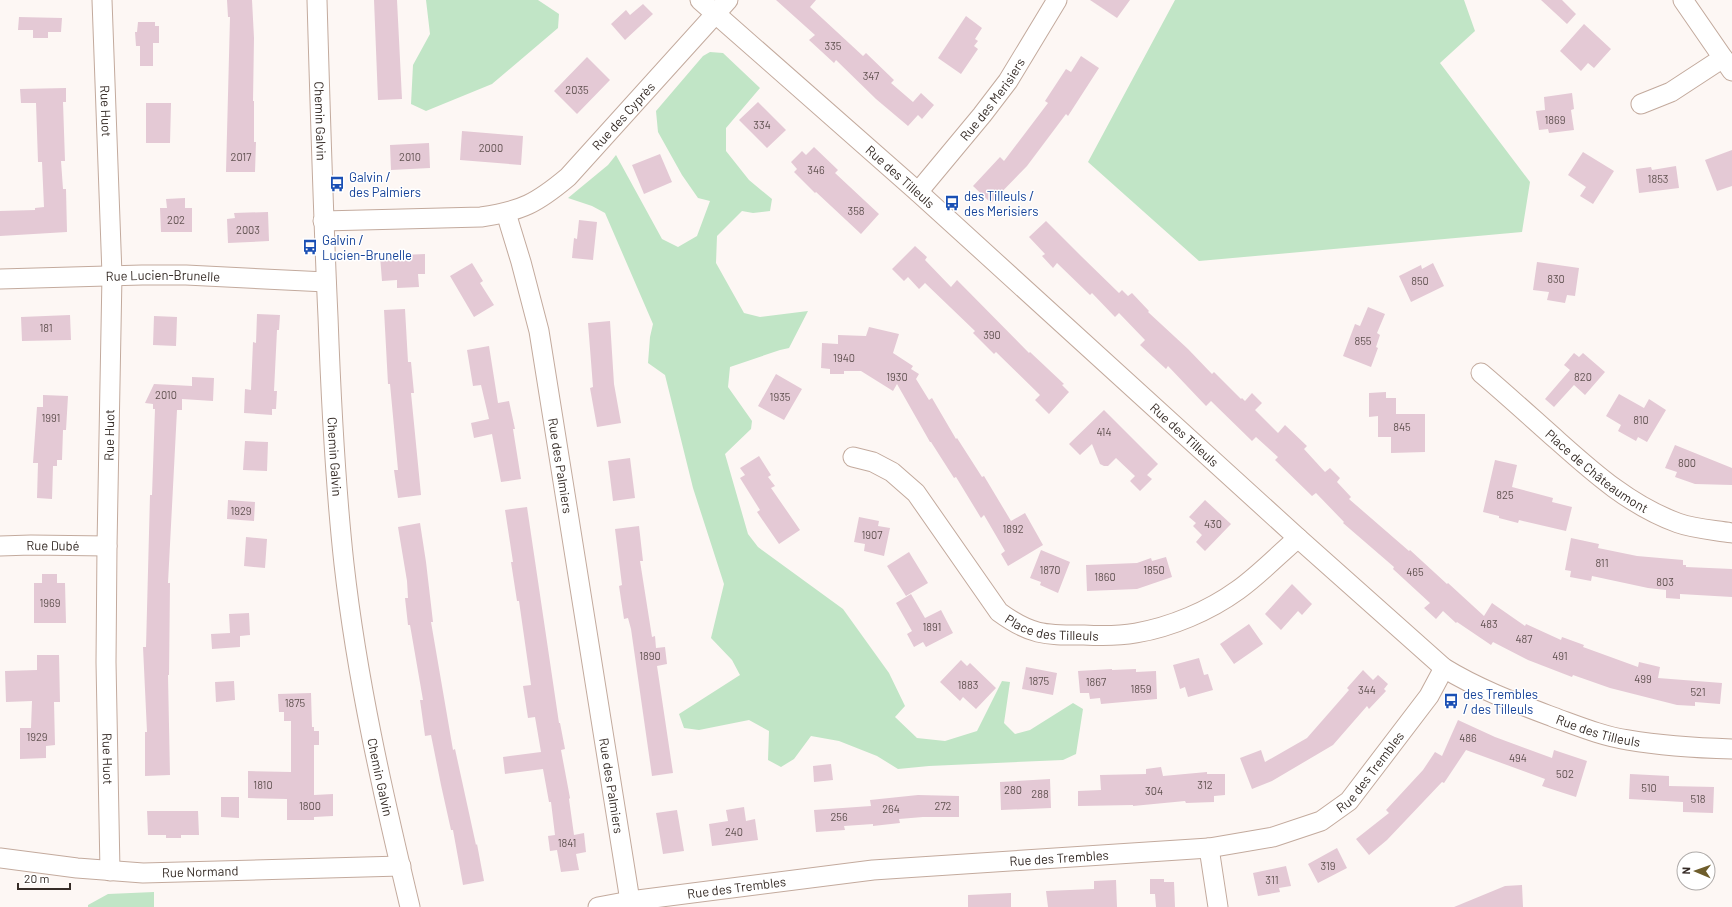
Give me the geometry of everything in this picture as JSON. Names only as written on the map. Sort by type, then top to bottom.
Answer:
[{"type":"street","name":"Rue Huot","points":[[102,0],[112,275],[106,662],[110,871]]},
{"type":"street","name":"Chemin Galvin","points":[[317,0],[323,220],[332,417],[338,504],[350,606],[368,720],[410,907]]},
{"type":"street","name":"Rue des Tilleuls","points":[[700,0],[722,7],[918,192],[1298,538],[1444,668],[1462,679],[1492,693],[1595,732],[1653,744],[1732,749]]},
{"type":"street","name":"Rue des Merisiers","points":[[918,192],[982,115],[1008,81],[1057,0]]},
{"type":"street","points":[[1641,104],[1672,92],[1727,65],[1683,0]]},
{"type":"street","name":"Rue des Cyprès","points":[[506,213],[527,206],[543,197],[568,177],[722,7]]},
{"type":"street","points":[[323,220],[481,216],[506,213]]},
{"type":"street","name":"Rue des Palmiers","points":[[506,213],[523,268],[539,331],[630,901]]},
{"type":"street","name":"Rue Lucien-Brunelle","points":[[0,279],[112,275],[186,275],[326,282]]},
{"type":"street","name":"Place de Châteaumont","points":[[1481,373],[1598,476],[1624,496],[1650,511],[1679,523],[1705,529],[1732,532]]},
{"type":"street","name":"Place des Tilleuls","points":[[853,456],[873,462],[892,472],[916,494],[999,612],[1014,623],[1030,630],[1045,634],[1103,636],[1136,633],[1169,625],[1204,611],[1238,590],[1298,538]]},
{"type":"street","name":"Rue Dubé","points":[[0,546],[107,546]]},
{"type":"street","name":"Rue des Trembles","points":[[598,907],[630,901],[873,870],[1209,848],[1273,837],[1321,821],[1349,801],[1429,696],[1444,668]]},
{"type":"street","points":[[1209,848],[1218,907]]},
{"type":"street","name":"Rue Normand","points":[[0,858],[77,868],[143,873],[400,866]]},
{"type":"green space","points":[[426,0],[538,0],[559,14],[558,28],[492,84],[426,111],[411,104],[413,65],[430,34]]},
{"type":"green space","points":[[1175,0],[1464,0],[1475,31],[1440,63],[1530,182],[1522,232],[1199,261],[1088,162]]},
{"type":"green space","points":[[710,52],[723,53],[760,88],[726,128],[726,151],[749,180],[772,199],[770,211],[753,213],[742,211],[717,236],[716,263],[744,313],[760,317],[808,311],[789,348],[730,367],[728,387],[752,421],[751,429],[725,454],[748,534],[758,547],[843,609],[889,673],[905,706],[895,717],[917,738],[945,741],[977,731],[1002,681],[1010,682],[1004,723],[1015,734],[1030,730],[1073,703],[1083,709],[1076,754],[1063,760],[929,766],[898,769],[877,756],[839,741],[811,736],[794,759],[781,767],[768,760],[769,731],[749,720],[699,730],[684,728],[679,714],[740,675],[732,660],[711,638],[724,584],[693,488],[665,375],[648,363],[650,337],[653,324],[605,213],[592,206],[568,198],[608,165],[616,155],[662,239],[678,247],[697,236],[710,201],[698,198],[682,175],[658,132],[656,111],[703,56]]},
{"type":"green space","points":[[154,892],[154,907],[88,907],[88,905],[108,894]]},
{"type":"building","points":[[227,0],[252,0],[254,38],[254,142],[256,142],[255,172],[226,172],[230,17],[228,17]]},
{"type":"building","points":[[374,0],[397,0],[402,99],[378,100]]},
{"type":"building","points":[[776,0],[816,0],[810,7],[863,56],[866,53],[894,80],[891,83],[913,102],[921,93],[934,105],[922,119],[918,115],[908,126],[876,99],[836,60],[834,63],[809,40],[815,35]]},
{"type":"building","points":[[1090,0],[1130,0],[1117,18]]},
{"type":"building","points":[[1541,0],[1562,0],[1576,14],[1567,24]]},
{"type":"building","points":[[643,4],[653,14],[625,40],[611,24],[626,10],[630,15]]},
{"type":"building","points":[[966,16],[982,28],[975,39],[978,41],[974,46],[978,49],[961,74],[938,58]]},
{"type":"building","points":[[19,17],[62,18],[61,32],[48,32],[48,38],[33,38],[33,30],[18,30]]},
{"type":"building","points":[[138,22],[155,22],[155,26],[159,26],[159,43],[153,43],[153,66],[140,66],[140,46],[136,46],[135,32],[137,32]]},
{"type":"building","points":[[1584,24],[1611,49],[1594,68],[1588,63],[1581,71],[1560,51]]},
{"type":"building","points":[[1081,56],[1099,68],[1068,116],[1066,114],[1027,166],[991,203],[973,186],[1000,157],[1004,161],[1048,103],[1045,101],[1066,69],[1071,72]]},
{"type":"building","points":[[587,57],[610,80],[577,114],[554,91]]},
{"type":"building","points":[[66,88],[66,102],[63,102],[65,161],[61,161],[63,189],[66,189],[67,232],[0,236],[0,211],[35,210],[35,208],[44,207],[42,162],[38,162],[36,103],[21,103],[20,89]]},
{"type":"building","points":[[1572,93],[1574,109],[1571,110],[1574,130],[1549,133],[1548,129],[1539,130],[1536,111],[1545,110],[1544,97]]},
{"type":"building","points":[[758,102],[786,130],[767,148],[739,120]]},
{"type":"building","points":[[146,103],[171,103],[170,143],[146,143]]},
{"type":"building","points":[[462,131],[523,136],[521,165],[460,160]]},
{"type":"building","points":[[429,143],[430,168],[391,170],[390,145]]},
{"type":"building","points":[[814,147],[838,170],[835,173],[879,214],[861,234],[794,172],[797,169],[791,162],[802,151],[806,155]]},
{"type":"building","points":[[1732,150],[1732,186],[1717,191],[1705,160]]},
{"type":"building","points":[[1583,152],[1614,171],[1593,204],[1580,196],[1586,187],[1568,175]]},
{"type":"building","points":[[660,154],[672,182],[644,194],[632,165]]},
{"type":"building","points":[[1676,166],[1679,188],[1639,193],[1636,169],[1651,167],[1652,170]]},
{"type":"building","points":[[185,198],[185,208],[192,208],[192,232],[161,232],[160,208],[167,208],[166,199]]},
{"type":"building","points":[[268,212],[269,241],[228,243],[227,219],[235,218],[234,213]]},
{"type":"building","points":[[579,220],[597,222],[593,260],[572,258],[574,238],[577,239]]},
{"type":"building","points":[[1046,221],[1119,293],[1122,290],[1128,296],[1132,293],[1149,311],[1148,312],[1188,349],[1212,374],[1214,372],[1241,399],[1242,398],[1245,401],[1252,393],[1262,403],[1255,410],[1278,433],[1285,425],[1307,446],[1304,449],[1325,472],[1330,468],[1340,478],[1337,482],[1351,497],[1349,499],[1409,551],[1410,550],[1484,616],[1492,603],[1525,626],[1526,624],[1561,640],[1562,637],[1584,645],[1583,647],[1638,667],[1639,662],[1660,667],[1658,678],[1722,683],[1720,704],[1695,702],[1695,706],[1677,705],[1610,688],[1573,675],[1572,677],[1528,660],[1493,642],[1491,645],[1457,622],[1456,623],[1443,611],[1436,619],[1424,608],[1430,603],[1393,569],[1394,567],[1343,523],[1344,522],[1316,493],[1312,496],[1275,460],[1278,457],[1256,437],[1252,441],[1211,401],[1206,406],[1168,366],[1166,369],[1140,345],[1145,340],[1119,313],[1115,317],[1092,293],[1090,295],[1057,263],[1053,268],[1042,256],[1045,254],[1029,237]]},
{"type":"building","points":[[915,246],[927,257],[925,260],[951,287],[957,280],[1029,353],[1030,352],[1064,384],[1062,385],[1069,392],[1049,414],[1035,400],[1040,395],[996,352],[994,354],[973,333],[975,331],[925,283],[919,289],[908,277],[904,281],[892,269]]},
{"type":"building","points":[[425,254],[425,274],[418,274],[419,287],[397,288],[397,280],[382,281],[380,256]]},
{"type":"building","points":[[1537,262],[1579,268],[1575,296],[1567,295],[1565,303],[1547,300],[1549,292],[1533,290]]},
{"type":"building","points":[[472,263],[483,281],[480,283],[494,305],[474,317],[450,276]]},
{"type":"building","points":[[1433,263],[1444,286],[1411,302],[1399,276],[1421,265],[1422,269]]},
{"type":"building","points":[[1368,307],[1385,314],[1377,333],[1380,335],[1376,347],[1378,348],[1371,367],[1343,356],[1355,324],[1360,326]]},
{"type":"building","points":[[405,309],[408,362],[411,362],[414,393],[411,393],[421,495],[398,498],[394,470],[398,470],[390,384],[388,384],[384,310]]},
{"type":"building","points":[[257,314],[280,315],[279,330],[277,330],[274,391],[277,391],[276,409],[272,409],[272,415],[244,413],[245,389],[251,390],[253,342],[256,343]]},
{"type":"building","points":[[70,315],[71,340],[22,341],[21,317]]},
{"type":"building","points":[[154,316],[177,317],[176,346],[153,345]]},
{"type":"building","points":[[610,321],[614,384],[621,423],[597,427],[590,388],[593,387],[588,323]]},
{"type":"building","points":[[869,327],[899,334],[893,353],[913,366],[911,369],[919,374],[916,379],[929,400],[932,398],[956,439],[957,438],[982,477],[984,476],[1011,521],[1025,513],[1043,545],[1008,566],[1001,554],[1005,551],[984,515],[981,518],[956,477],[954,478],[930,442],[897,384],[893,391],[861,371],[844,371],[844,374],[830,374],[830,369],[821,368],[822,343],[838,344],[838,335],[866,336]]},
{"type":"building","points":[[489,346],[498,403],[509,401],[515,429],[513,429],[521,479],[501,482],[492,434],[474,438],[471,423],[489,419],[481,385],[473,386],[467,350]]},
{"type":"building","points":[[1574,353],[1579,357],[1583,353],[1605,372],[1585,395],[1574,385],[1554,407],[1545,399],[1570,370],[1564,365]]},
{"type":"building","points":[[776,374],[802,389],[784,420],[758,406]]},
{"type":"building","points":[[192,377],[214,378],[213,401],[182,399],[182,410],[177,410],[168,583],[170,583],[168,675],[170,775],[145,776],[145,732],[147,732],[143,647],[146,647],[150,495],[152,495],[155,409],[153,409],[153,404],[145,403],[154,384],[192,386]]},
{"type":"building","points":[[1386,392],[1386,398],[1396,398],[1396,414],[1425,414],[1425,452],[1391,453],[1391,437],[1378,437],[1378,416],[1369,417],[1369,393]]},
{"type":"building","points":[[1619,394],[1644,408],[1649,399],[1666,410],[1647,442],[1638,437],[1636,441],[1618,431],[1621,425],[1606,416]]},
{"type":"building","points":[[43,395],[68,396],[66,430],[63,430],[62,460],[57,460],[57,466],[53,466],[52,499],[37,498],[38,463],[33,463],[37,407],[43,407]]},
{"type":"building","points":[[1104,410],[1158,464],[1147,475],[1152,479],[1140,491],[1130,481],[1135,476],[1116,458],[1108,466],[1104,466],[1100,464],[1092,444],[1080,455],[1069,444]]},
{"type":"building","points":[[245,441],[268,442],[267,471],[243,470]]},
{"type":"building","points":[[1675,445],[1732,468],[1732,485],[1695,484],[1675,477],[1677,472],[1665,468]]},
{"type":"building","points":[[759,456],[771,475],[768,477],[775,486],[771,488],[800,530],[779,544],[757,512],[760,510],[740,478],[745,475],[740,468]]},
{"type":"building","points":[[630,458],[635,498],[613,501],[608,461]]},
{"type":"building","points":[[1495,460],[1517,465],[1512,487],[1553,498],[1552,502],[1572,507],[1566,531],[1519,520],[1518,523],[1483,512]]},
{"type":"building","points":[[228,500],[255,502],[254,521],[227,519]]},
{"type":"building","points":[[1205,500],[1231,524],[1205,551],[1196,542],[1202,535],[1193,526],[1196,523],[1189,517]]},
{"type":"building","points":[[527,507],[559,723],[565,749],[561,750],[570,798],[574,835],[584,833],[586,852],[576,854],[579,870],[561,872],[557,850],[550,851],[548,836],[555,835],[551,802],[549,802],[543,769],[505,774],[503,757],[541,752],[535,717],[528,718],[523,686],[531,685],[519,601],[517,601],[511,562],[513,562],[505,510]]},
{"type":"building","points":[[859,517],[879,521],[878,526],[890,528],[884,556],[864,551],[865,544],[854,542]]},
{"type":"building","points":[[420,523],[433,622],[431,622],[453,750],[455,749],[484,881],[463,885],[453,830],[451,830],[431,735],[425,736],[420,700],[423,700],[410,625],[408,625],[405,598],[408,598],[407,581],[398,527]]},
{"type":"building","points":[[639,526],[643,561],[640,561],[652,637],[655,636],[656,648],[665,647],[667,664],[657,666],[673,773],[652,776],[631,629],[628,618],[624,619],[619,586],[622,585],[615,529]]},
{"type":"building","points":[[246,537],[267,539],[265,568],[244,566]]},
{"type":"building","points":[[1571,538],[1599,544],[1598,548],[1637,556],[1683,560],[1683,565],[1686,565],[1686,567],[1732,569],[1732,597],[1680,594],[1680,599],[1666,598],[1666,590],[1648,588],[1592,576],[1591,581],[1570,577],[1571,571],[1565,570]]},
{"type":"building","points":[[1041,550],[1070,562],[1058,593],[1040,585],[1041,582],[1030,578]]},
{"type":"building","points":[[909,552],[928,583],[906,596],[887,566]]},
{"type":"building","points":[[1166,557],[1172,577],[1137,589],[1087,591],[1086,565],[1137,563],[1151,558],[1152,561]]},
{"type":"building","points":[[42,574],[57,574],[57,583],[65,583],[66,623],[34,623],[34,583],[42,583]]},
{"type":"building","points":[[1292,584],[1312,604],[1302,615],[1298,611],[1281,630],[1265,614]]},
{"type":"building","points":[[911,594],[925,618],[941,610],[953,633],[926,647],[923,642],[914,647],[907,634],[912,631],[896,603]]},
{"type":"building","points":[[249,613],[250,635],[240,636],[240,647],[212,649],[211,634],[230,633],[229,614]]},
{"type":"building","points":[[1249,624],[1263,644],[1234,664],[1220,644]]},
{"type":"building","points":[[37,655],[59,655],[60,702],[54,702],[55,745],[46,746],[46,758],[20,759],[20,728],[31,728],[32,701],[6,702],[5,671],[37,670]]},
{"type":"building","points":[[1199,658],[1204,675],[1208,674],[1213,690],[1188,697],[1185,687],[1180,689],[1173,665]]},
{"type":"building","points":[[961,660],[967,666],[970,663],[996,688],[976,709],[963,697],[960,701],[940,682]]},
{"type":"building","points":[[1026,667],[1057,673],[1053,695],[1022,689]]},
{"type":"building","points":[[1136,669],[1136,672],[1156,671],[1157,699],[1101,704],[1100,698],[1090,699],[1089,693],[1080,693],[1078,671]]},
{"type":"building","points":[[1363,670],[1373,680],[1378,675],[1388,684],[1384,689],[1386,691],[1369,709],[1367,706],[1333,745],[1272,781],[1252,789],[1240,758],[1261,750],[1265,762],[1307,738],[1349,690],[1347,688]]},
{"type":"building","points":[[234,681],[235,700],[216,702],[215,682]]},
{"type":"building","points":[[311,693],[312,727],[314,727],[314,731],[319,731],[319,745],[314,745],[314,795],[333,794],[333,816],[314,817],[314,820],[287,820],[287,799],[248,798],[248,771],[291,772],[291,721],[284,721],[284,712],[279,712],[278,694]]},
{"type":"building","points":[[1458,720],[1495,737],[1552,758],[1554,750],[1587,761],[1576,797],[1542,786],[1545,779],[1466,750],[1444,783],[1442,782],[1387,840],[1369,855],[1356,839],[1389,813],[1386,810],[1423,770],[1435,752],[1442,756]]},
{"type":"building","points":[[831,764],[833,780],[814,782],[813,766]]},
{"type":"building","points":[[1161,767],[1163,776],[1207,772],[1207,774],[1225,774],[1225,795],[1214,796],[1214,802],[1186,803],[1185,801],[1133,806],[1078,806],[1078,791],[1101,790],[1100,775],[1146,774],[1146,769]]},
{"type":"building","points":[[1630,774],[1669,776],[1669,786],[1714,787],[1713,813],[1683,812],[1683,802],[1629,799]]},
{"type":"building","points":[[1050,779],[1051,808],[1001,810],[1000,782]]},
{"type":"building","points":[[918,795],[959,796],[959,817],[899,819],[900,823],[873,826],[873,824],[844,826],[845,830],[816,832],[814,810],[871,806],[870,800]]},
{"type":"building","points":[[221,797],[239,797],[239,818],[221,817]]},
{"type":"building","points":[[744,807],[746,821],[755,819],[758,840],[712,846],[709,824],[728,821],[726,810]]},
{"type":"building","points":[[677,810],[684,851],[663,854],[656,813]]},
{"type":"building","points":[[147,811],[198,811],[199,835],[181,835],[181,838],[166,838],[166,835],[148,835]]},
{"type":"building","points":[[1337,848],[1347,868],[1318,883],[1308,864]]},
{"type":"building","points":[[1286,866],[1291,886],[1279,888],[1280,892],[1258,896],[1253,873]]},
{"type":"building","points":[[1150,879],[1164,879],[1164,882],[1174,882],[1175,907],[1156,907],[1155,894],[1150,894]]},
{"type":"building","points":[[1116,880],[1117,907],[1048,907],[1046,891],[1094,889],[1094,881]]},
{"type":"building","points":[[1522,885],[1523,907],[1454,907],[1505,886]]},
{"type":"building","points":[[1011,893],[1011,907],[968,907],[968,895]]},
{"type":"place","name":"Galvin / des Palmiers","points":[[337,184]]},
{"type":"place","name":"des Tilleuls / des Merisiers","points":[[952,203]]},
{"type":"place","name":"Galvin / Lucien-Brunelle","points":[[310,247]]},
{"type":"place","name":"des Trembles / des Tilleuls","points":[[1451,701]]}]
